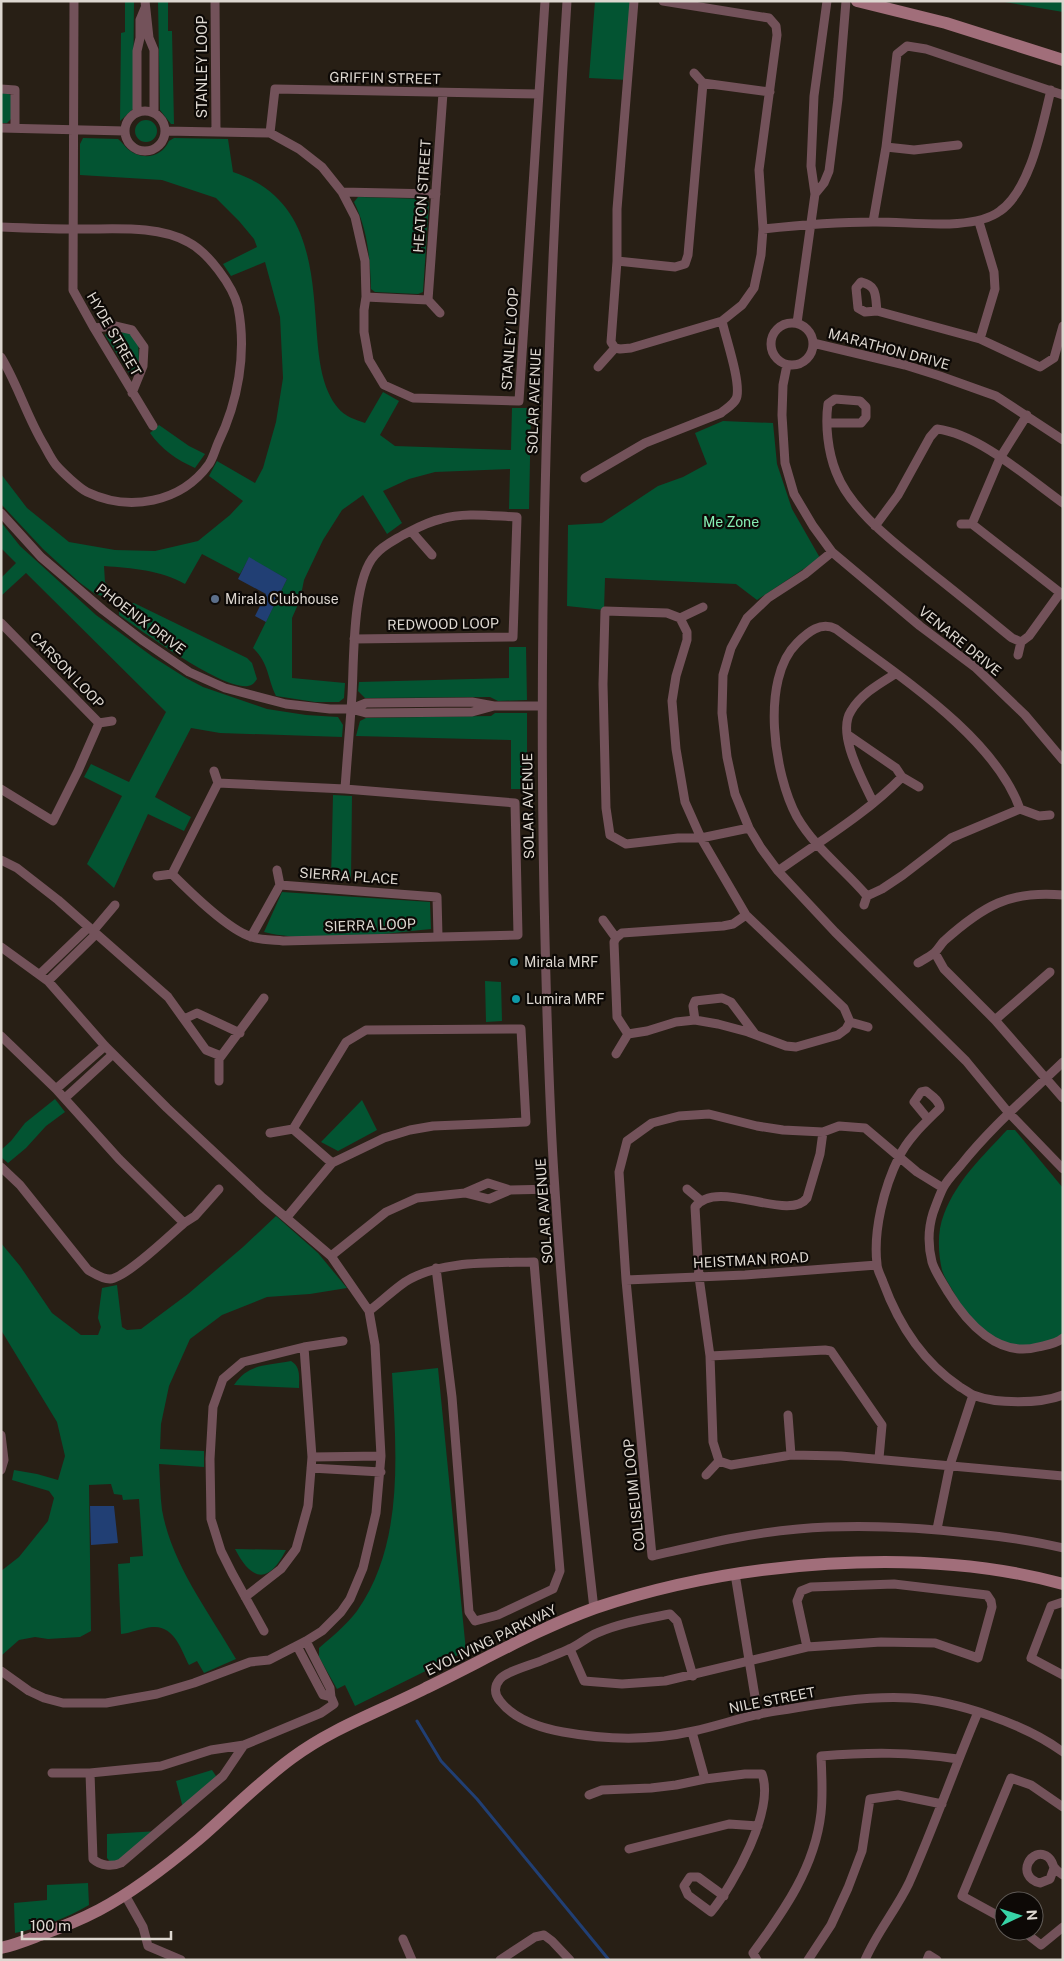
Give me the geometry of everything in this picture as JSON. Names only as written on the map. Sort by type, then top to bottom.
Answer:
[{"type":"street","name":"HYDE STREET","points":[[74,1],[73,290],[153,426]]},
{"type":"street","name":"STANLEY LOOP","points":[[215,1],[216,132]]},
{"type":"street","name":"STANLEY LOOP","points":[[166,132],[270,133],[299,150],[322,167],[342,192],[355,217],[366,261],[364,332],[369,360],[384,385],[413,398],[519,401],[545,1]]},
{"type":"street","name":"SOLAR AVENUE","points":[[567,1],[554,233],[546,442],[541,706],[546,962],[555,1189],[573,1419],[594,1609]]},
{"type":"street","points":[[614,348],[611,342],[617,261],[617,208],[634,1]]},
{"type":"street","points":[[614,348],[631,348],[722,321],[742,305],[754,288],[761,255],[763,229],[759,170],[777,35],[776,26],[769,18],[662,1]]},
{"type":"street","points":[[796,323],[815,194],[811,166],[814,96],[827,1]]},
{"type":"street","points":[[815,194],[824,183],[829,171],[838,99],[846,1]]},
{"type":"street","points":[[856,1],[946,23],[1063,60]]},
{"type":"street","points":[[137,112],[137,51],[140,38],[140,20],[145,5]]},
{"type":"street","points":[[145,5],[149,20],[149,38],[154,50],[154,112]]},
{"type":"street","points":[[873,222],[886,147],[898,54],[908,46],[926,49],[1063,95]]},
{"type":"street","points":[[694,73],[703,83],[770,92]]},
{"type":"street","points":[[617,261],[675,267],[685,264],[688,255],[703,83]]},
{"type":"street","points":[[1,89],[15,90],[15,128]]},
{"type":"street","name":"GRIFFIN STREET","points":[[270,133],[275,89],[539,94]]},
{"type":"street","points":[[763,229],[810,224],[873,222],[950,224],[979,222],[1001,211],[1015,195],[1029,171],[1051,90]]},
{"type":"street","name":"HEATON STREET","points":[[428,300],[443,93]]},
{"type":"street","points":[[142,110],[154,112],[164,122],[166,132],[155,149],[142,151],[130,144],[125,131],[128,119],[142,110]]},
{"type":"street","points":[[1,128],[125,131]]},
{"type":"street","points":[[886,147],[914,150],[958,145]]},
{"type":"street","points":[[342,192],[436,194]]},
{"type":"street","points":[[979,222],[994,272],[995,289],[980,339]]},
{"type":"street","points":[[1,227],[136,230],[163,234],[189,242],[211,260],[226,283],[237,305],[242,346],[233,404],[226,427],[209,463],[194,480],[174,494],[148,503],[119,502],[86,491],[55,464],[32,425],[1,357]]},
{"type":"street","points":[[366,297],[428,300],[440,313]]},
{"type":"street","points":[[877,311],[980,339],[1040,367],[1054,358],[1063,326]]},
{"type":"street","points":[[585,478],[645,443],[721,413],[732,404],[737,397],[737,385],[722,321]]},
{"type":"street","points":[[790,322],[796,323],[808,330],[813,344],[810,356],[805,361],[800,364],[787,365],[775,358],[770,344],[771,338],[778,327],[790,322]]},
{"type":"street","points":[[94,328],[115,326],[132,330],[144,347],[142,366],[132,393]]},
{"type":"street","name":"MARATHON DRIVE","points":[[813,344],[905,365],[996,396],[1063,440]]},
{"type":"street","points":[[598,367],[614,348]]},
{"type":"street","name":"VENARE DRIVE","points":[[787,365],[783,385],[782,415],[785,463],[794,494],[813,526],[832,552],[920,626],[976,668],[1024,716],[1063,760]]},
{"type":"street","points":[[828,423],[861,423],[866,417],[866,407],[860,401],[835,399],[828,404],[828,423],[830,450],[836,473],[849,495],[875,526],[1012,638],[1021,642]]},
{"type":"street","points":[[972,524],[1000,458],[1027,415]]},
{"type":"street","points":[[875,526],[898,495],[930,437],[937,429],[950,430],[985,447],[1063,503]]},
{"type":"street","name":"PHOENIX DRIVE","points":[[1,513],[41,557],[103,610],[142,640],[189,672],[225,688],[286,704],[330,709],[351,709],[366,703],[472,702],[494,706],[541,706]]},
{"type":"street","name":"REDWOOD LOOP","points":[[345,790],[354,639],[358,600],[366,571],[374,555],[389,543],[411,531],[442,518],[473,516],[517,517],[513,637],[354,639]]},
{"type":"street","points":[[962,524],[972,524],[1062,594],[1029,636],[1021,642],[1018,655]]},
{"type":"street","points":[[411,531],[432,555]]},
{"type":"street","points":[[832,552],[805,574],[768,598],[747,618],[731,648],[723,675],[722,713],[726,757],[735,794],[749,828],[778,871],[835,932],[966,1061],[1008,1112],[1063,1169]]},
{"type":"street","points":[[680,618],[703,607]]},
{"type":"street","points":[[749,828],[701,838],[678,838],[626,844],[610,835],[606,808],[603,684],[604,611],[667,613],[680,618],[687,632],[687,640],[676,676],[672,701],[676,749],[685,802],[701,838],[746,916],[844,1008],[850,1022]]},
{"type":"street","name":"CARSON LOOP","points":[[1,623],[99,723],[53,821],[1,789]]},
{"type":"street","points":[[1020,810],[1015,795],[998,766],[962,728],[836,628],[828,624],[818,626],[796,643],[784,661],[777,685],[775,710],[778,761],[796,816],[815,844],[856,883],[866,900],[952,838],[1020,810],[1039,816],[1050,815]]},
{"type":"street","points":[[873,802],[850,750],[847,723],[850,712],[860,700],[895,674]]},
{"type":"street","points":[[99,723],[112,721]]},
{"type":"street","points":[[848,735],[896,768],[902,777],[919,786]]},
{"type":"street","points":[[157,876],[172,874],[218,783],[214,771]]},
{"type":"street","points":[[778,871],[835,832],[892,788],[902,777]]},
{"type":"street","name":"SIERRA LOOP","points":[[172,874],[193,895],[228,924],[251,937],[283,941],[518,935],[515,803],[345,790],[218,783]]},
{"type":"street","points":[[1,860],[17,868],[58,900],[168,997],[206,1050],[221,1056]]},
{"type":"street","points":[[276,870],[280,885]]},
{"type":"street","name":"SIERRA PLACE","points":[[251,937],[280,885],[437,897],[438,936]]},
{"type":"street","points":[[918,964],[989,906],[1014,896],[1044,894],[1063,896]]},
{"type":"street","points":[[48,981],[115,905]]},
{"type":"street","points":[[628,1034],[617,1017],[614,942],[616,938],[622,934],[723,926],[733,924],[746,916]]},
{"type":"street","points":[[603,920],[616,938]]},
{"type":"street","points":[[40,974],[93,931]]},
{"type":"street","points":[[1,947],[48,981],[105,1046],[167,1108],[263,1198],[331,1256],[368,1311],[374,1345],[381,1456],[376,1512],[369,1548],[355,1588],[341,1612],[322,1631],[306,1641],[269,1660],[250,1662],[179,1688],[106,1703],[64,1703],[44,1698],[29,1691],[1,1671]]},
{"type":"street","points":[[935,952],[944,969],[995,1020],[1063,1098]]},
{"type":"street","points":[[995,1020],[1050,972]]},
{"type":"street","points":[[219,1081],[221,1056],[240,1033],[264,998]]},
{"type":"street","points":[[695,1020],[693,1006],[695,1001],[722,998],[731,1002],[757,1036]]},
{"type":"street","points":[[184,1019],[197,1013],[240,1033]]},
{"type":"street","points":[[628,1034],[647,1031],[676,1022],[695,1020],[718,1024],[786,1046],[796,1047],[838,1035],[846,1029],[850,1022]]},
{"type":"street","points":[[850,1022],[868,1027]]},
{"type":"street","points":[[270,1133],[293,1129],[346,1042],[366,1030],[521,1029],[526,1122],[433,1126],[410,1130],[384,1138],[332,1163],[287,1217]]},
{"type":"street","points":[[616,1054],[628,1034]]},
{"type":"street","points":[[1,1036],[65,1098],[119,1159],[184,1223]]},
{"type":"street","points":[[56,1089],[105,1046]]},
{"type":"street","points":[[65,1098],[113,1054]]},
{"type":"street","points":[[1062,1341],[1032,1349],[1013,1349],[995,1342],[978,1330],[955,1304],[933,1263],[929,1240],[933,1216],[943,1188],[979,1142],[1008,1112],[1063,1062]]},
{"type":"street","name":"COLISEUM LOOP","points":[[823,1132],[774,1128],[710,1114],[679,1116],[652,1123],[627,1141],[619,1172],[626,1280],[652,1556],[734,1538],[797,1529],[863,1526],[937,1528],[1034,1541],[1063,1548]]},
{"type":"street","points":[[928,1119],[899,1157],[880,1212],[877,1229],[877,1265],[891,1304],[911,1337],[928,1360],[947,1378],[973,1395],[1002,1401],[1034,1401],[1063,1395]]},
{"type":"street","points":[[718,1461],[713,1442],[710,1356],[699,1277],[695,1207],[700,1200],[719,1196],[770,1204],[799,1205],[807,1198],[820,1154],[823,1132],[838,1126],[864,1128],[899,1157],[943,1188]]},
{"type":"street","points":[[293,1129],[332,1163]]},
{"type":"street","points":[[1,1167],[20,1185],[88,1270],[103,1278],[116,1278],[128,1270],[195,1216],[219,1189]]},
{"type":"street","points":[[331,1256],[386,1212],[417,1198],[465,1193],[488,1183],[510,1190],[555,1189]]},
{"type":"street","points":[[687,1189],[700,1200]]},
{"type":"street","points":[[465,1193],[490,1199],[510,1190]]},
{"type":"street","points":[[368,1311],[406,1281],[436,1268],[534,1262],[560,1571],[553,1589],[498,1615],[475,1621],[469,1612],[452,1397],[436,1268]]},
{"type":"street","name":"HEISTMAN ROAD","points":[[626,1280],[829,1270],[877,1265]]},
{"type":"street","points":[[264,1631],[221,1551],[211,1519],[210,1459],[213,1407],[223,1379],[243,1362],[304,1346],[343,1341]]},
{"type":"street","points":[[245,1597],[281,1569],[296,1549],[308,1506],[312,1457],[304,1346]]},
{"type":"street","points":[[710,1356],[831,1351],[882,1425],[879,1458]]},
{"type":"street","points":[[937,1528],[950,1465],[973,1395]]},
{"type":"street","points":[[788,1415],[790,1456]]},
{"type":"street","points":[[1,1434],[4,1460],[1,1470]]},
{"type":"street","points":[[312,1457],[381,1456]]},
{"type":"street","points":[[718,1461],[731,1465],[790,1456],[879,1458],[1063,1476]]},
{"type":"street","points":[[706,1475],[718,1461]]},
{"type":"street","points":[[311,1468],[381,1472]]},
{"type":"street","name":"EVOLIVING PARKWAY","points":[[1,1948],[18,1944],[62,1927],[98,1911],[125,1895],[151,1877],[199,1838],[256,1786],[293,1757],[326,1735],[395,1704],[547,1628],[594,1609],[685,1583],[735,1574],[809,1566],[920,1563],[1026,1575],[1063,1584]]},
{"type":"street","points":[[735,1574],[758,1715]]},
{"type":"street","points":[[693,1676],[677,1622],[670,1614],[626,1623],[596,1634],[570,1649],[584,1681],[622,1684],[665,1681],[693,1676],[807,1647],[881,1642],[935,1643],[978,1658],[992,1607],[991,1601],[987,1595],[903,1585],[811,1587],[801,1591],[797,1601],[807,1647]]},
{"type":"street","points":[[1063,1602],[1051,1606],[1031,1658],[1063,1675]]},
{"type":"street","points":[[52,1773],[90,1773],[161,1766],[211,1750],[244,1745],[321,1713],[334,1704],[330,1688],[306,1641]]},
{"type":"street","points":[[297,1646],[323,1695],[331,1697]]},
{"type":"street","name":"NILE STREET","points":[[570,1649],[501,1678],[496,1683],[496,1696],[518,1716],[535,1724],[556,1730],[610,1739],[644,1739],[692,1732],[758,1715],[846,1700],[910,1698],[947,1704],[978,1712],[1023,1729],[1063,1752]]},
{"type":"street","points":[[866,1960],[876,1937],[907,1886],[978,1712]]},
{"type":"street","points":[[692,1732],[705,1779]]},
{"type":"street","points":[[90,1773],[94,1859],[98,1863],[114,1866],[121,1863],[223,1776],[244,1745]]},
{"type":"street","points":[[758,1960],[753,1953],[789,1901],[807,1868],[817,1837],[822,1804],[821,1756],[868,1752],[905,1753],[958,1759]]},
{"type":"street","points":[[589,1795],[602,1790],[632,1790],[744,1774],[762,1774],[766,1784],[758,1826],[724,1896],[711,1912],[688,1895],[684,1886],[690,1877],[698,1877],[724,1896]]},
{"type":"street","points":[[994,1914],[962,1896],[1012,1778],[1031,1785],[1063,1807]]},
{"type":"street","points":[[808,1960],[831,1925],[851,1880],[862,1851],[870,1799],[898,1795],[942,1804]]},
{"type":"street","points":[[629,1849],[729,1824],[758,1826]]},
{"type":"street","points":[[1054,1868],[1063,1875]]},
{"type":"street","points":[[125,1895],[143,1927],[148,1946],[181,1960]]},
{"type":"street","points":[[1036,1941],[1041,1945],[1063,1927]]},
{"type":"street","points":[[500,1960],[535,1936],[544,1935],[570,1960]]},
{"type":"street","points":[[403,1939],[412,1960]]},
{"type":"street","points":[[927,1960],[929,1955],[937,1960]]},
{"type":"green space","points":[[125,1],[134,1],[133,109],[120,121],[121,33],[125,32]]},
{"type":"green space","points":[[158,1],[168,1],[168,31],[172,31],[174,124],[171,124],[160,110]]},
{"type":"green space","points":[[595,1],[634,1],[628,80],[589,78]]},
{"type":"green space","points":[[999,1],[1063,1],[1063,12]]},
{"type":"green space","points":[[1,93],[7,93],[12,96],[12,118],[7,123],[1,123]]},
{"type":"green space","points":[[146,120],[154,123],[157,131],[154,139],[146,142],[138,139],[135,131],[138,123]]},
{"type":"green space","points":[[83,138],[118,139],[134,153],[146,156],[152,156],[162,151],[169,141],[174,138],[228,139],[233,172],[259,184],[278,199],[292,217],[302,238],[309,261],[313,285],[320,364],[328,392],[343,413],[365,423],[383,392],[399,401],[380,435],[395,446],[511,450],[512,408],[531,408],[529,509],[509,509],[510,469],[435,472],[409,479],[383,491],[402,523],[387,534],[363,495],[342,510],[323,540],[304,580],[300,600],[292,618],[292,678],[345,683],[344,698],[339,702],[315,702],[276,696],[265,665],[253,648],[287,579],[249,558],[240,574],[202,554],[185,584],[156,573],[104,566],[105,582],[109,587],[106,594],[102,596],[95,594],[79,582],[43,549],[1,504],[1,474],[27,508],[69,542],[115,550],[155,551],[198,541],[230,515],[243,501],[209,476],[217,461],[255,483],[263,468],[276,422],[283,378],[280,317],[265,262],[231,276],[223,264],[257,247],[254,239],[216,198],[162,180],[80,175],[80,144]]},
{"type":"green space","points":[[358,197],[424,199],[429,203],[423,292],[418,294],[375,292],[371,289],[367,245],[359,213],[354,202]]},
{"type":"green space","points":[[109,331],[130,333],[138,341],[139,363],[130,375],[105,335]]},
{"type":"green space","name":"Me Zone","points":[[723,421],[773,423],[777,464],[792,509],[820,558],[757,600],[736,584],[605,578],[604,610],[567,606],[568,525],[602,523],[658,486],[683,477],[707,464],[695,433]]},
{"type":"green space","points":[[159,425],[189,446],[205,454],[195,468],[170,454],[154,439],[150,433]]},
{"type":"green space","points":[[1,522],[20,546],[96,615],[153,657],[186,678],[203,687],[267,709],[306,715],[338,717],[343,725],[342,737],[220,733],[191,728],[155,797],[191,817],[184,831],[148,814],[114,888],[87,864],[122,796],[84,777],[91,764],[129,782],[166,712],[26,573],[1,596],[1,578],[16,563],[1,548]]},
{"type":"green space","points":[[134,603],[247,658],[252,663],[257,679],[250,686],[236,685],[202,670],[182,658],[119,615],[119,605]]},
{"type":"green space","points":[[509,647],[526,647],[527,700],[498,701],[490,697],[365,698],[358,691],[359,682],[509,678]]},
{"type":"green space","points":[[495,713],[527,713],[527,789],[511,789],[511,740],[356,736],[360,721],[366,718],[491,716]]},
{"type":"green space","points":[[333,795],[352,796],[351,881],[331,879]]},
{"type":"green space","points":[[282,892],[430,902],[431,929],[325,938],[283,936],[264,932]]},
{"type":"green space","points":[[485,981],[501,982],[502,1021],[486,1022]]},
{"type":"green space","points":[[55,1099],[65,1112],[46,1126],[26,1148],[8,1163],[1,1157],[1,1150],[25,1123]]},
{"type":"green space","points":[[362,1100],[377,1130],[338,1151],[321,1142]]},
{"type":"green space","points":[[1007,1130],[1015,1130],[1063,1188],[1063,1334],[1052,1341],[1025,1346],[999,1340],[977,1324],[960,1302],[944,1275],[939,1249],[939,1235],[949,1202],[971,1169]]},
{"type":"green space","points":[[276,1216],[318,1253],[347,1288],[310,1294],[267,1297],[222,1315],[190,1339],[169,1386],[161,1424],[160,1449],[204,1451],[204,1467],[159,1464],[162,1510],[174,1550],[183,1569],[203,1606],[236,1659],[204,1673],[197,1661],[189,1665],[176,1639],[160,1627],[121,1634],[118,1564],[130,1563],[130,1557],[143,1556],[139,1499],[123,1500],[122,1495],[114,1494],[111,1484],[89,1485],[91,1631],[80,1637],[48,1639],[35,1637],[19,1640],[2,1655],[1,1571],[19,1557],[48,1521],[54,1498],[49,1491],[12,1480],[14,1470],[58,1480],[65,1456],[57,1422],[1,1330],[1,1243],[20,1266],[52,1313],[81,1335],[98,1335],[101,1327],[98,1318],[102,1288],[117,1285],[122,1327],[127,1330],[141,1329],[188,1294]]},
{"type":"green space","points":[[291,1361],[298,1369],[299,1388],[234,1385],[252,1369]]},
{"type":"green space","points":[[438,1368],[466,1651],[355,1706],[345,1685],[337,1689],[319,1657],[319,1648],[344,1626],[357,1611],[372,1584],[383,1556],[394,1496],[395,1434],[392,1373]]},
{"type":"green space","points":[[235,1549],[286,1550],[273,1569],[260,1575],[248,1568]]},
{"type":"green space","points":[[212,1770],[216,1776],[213,1782],[183,1808],[176,1781]]},
{"type":"green space","points":[[159,1831],[121,1861],[111,1863],[107,1858],[107,1834]]},
{"type":"green space","points":[[88,1883],[89,1905],[53,1922],[15,1933],[14,1903],[47,1900],[47,1885]]},
{"type":"water","points":[[249,557],[287,579],[266,622],[255,616],[266,594],[238,579]]},
{"type":"water","points":[[90,1506],[114,1506],[118,1543],[91,1545]]},
{"type":"waterway","points":[[417,1721],[441,1761],[477,1799],[609,1960]]},
{"type":"place","name":"Mirala Clubhouse","points":[[215,599]]},
{"type":"place","name":"Mirala MRF","points":[[514,962]]},
{"type":"place","name":"Lumira MRF","points":[[516,999]]}]
